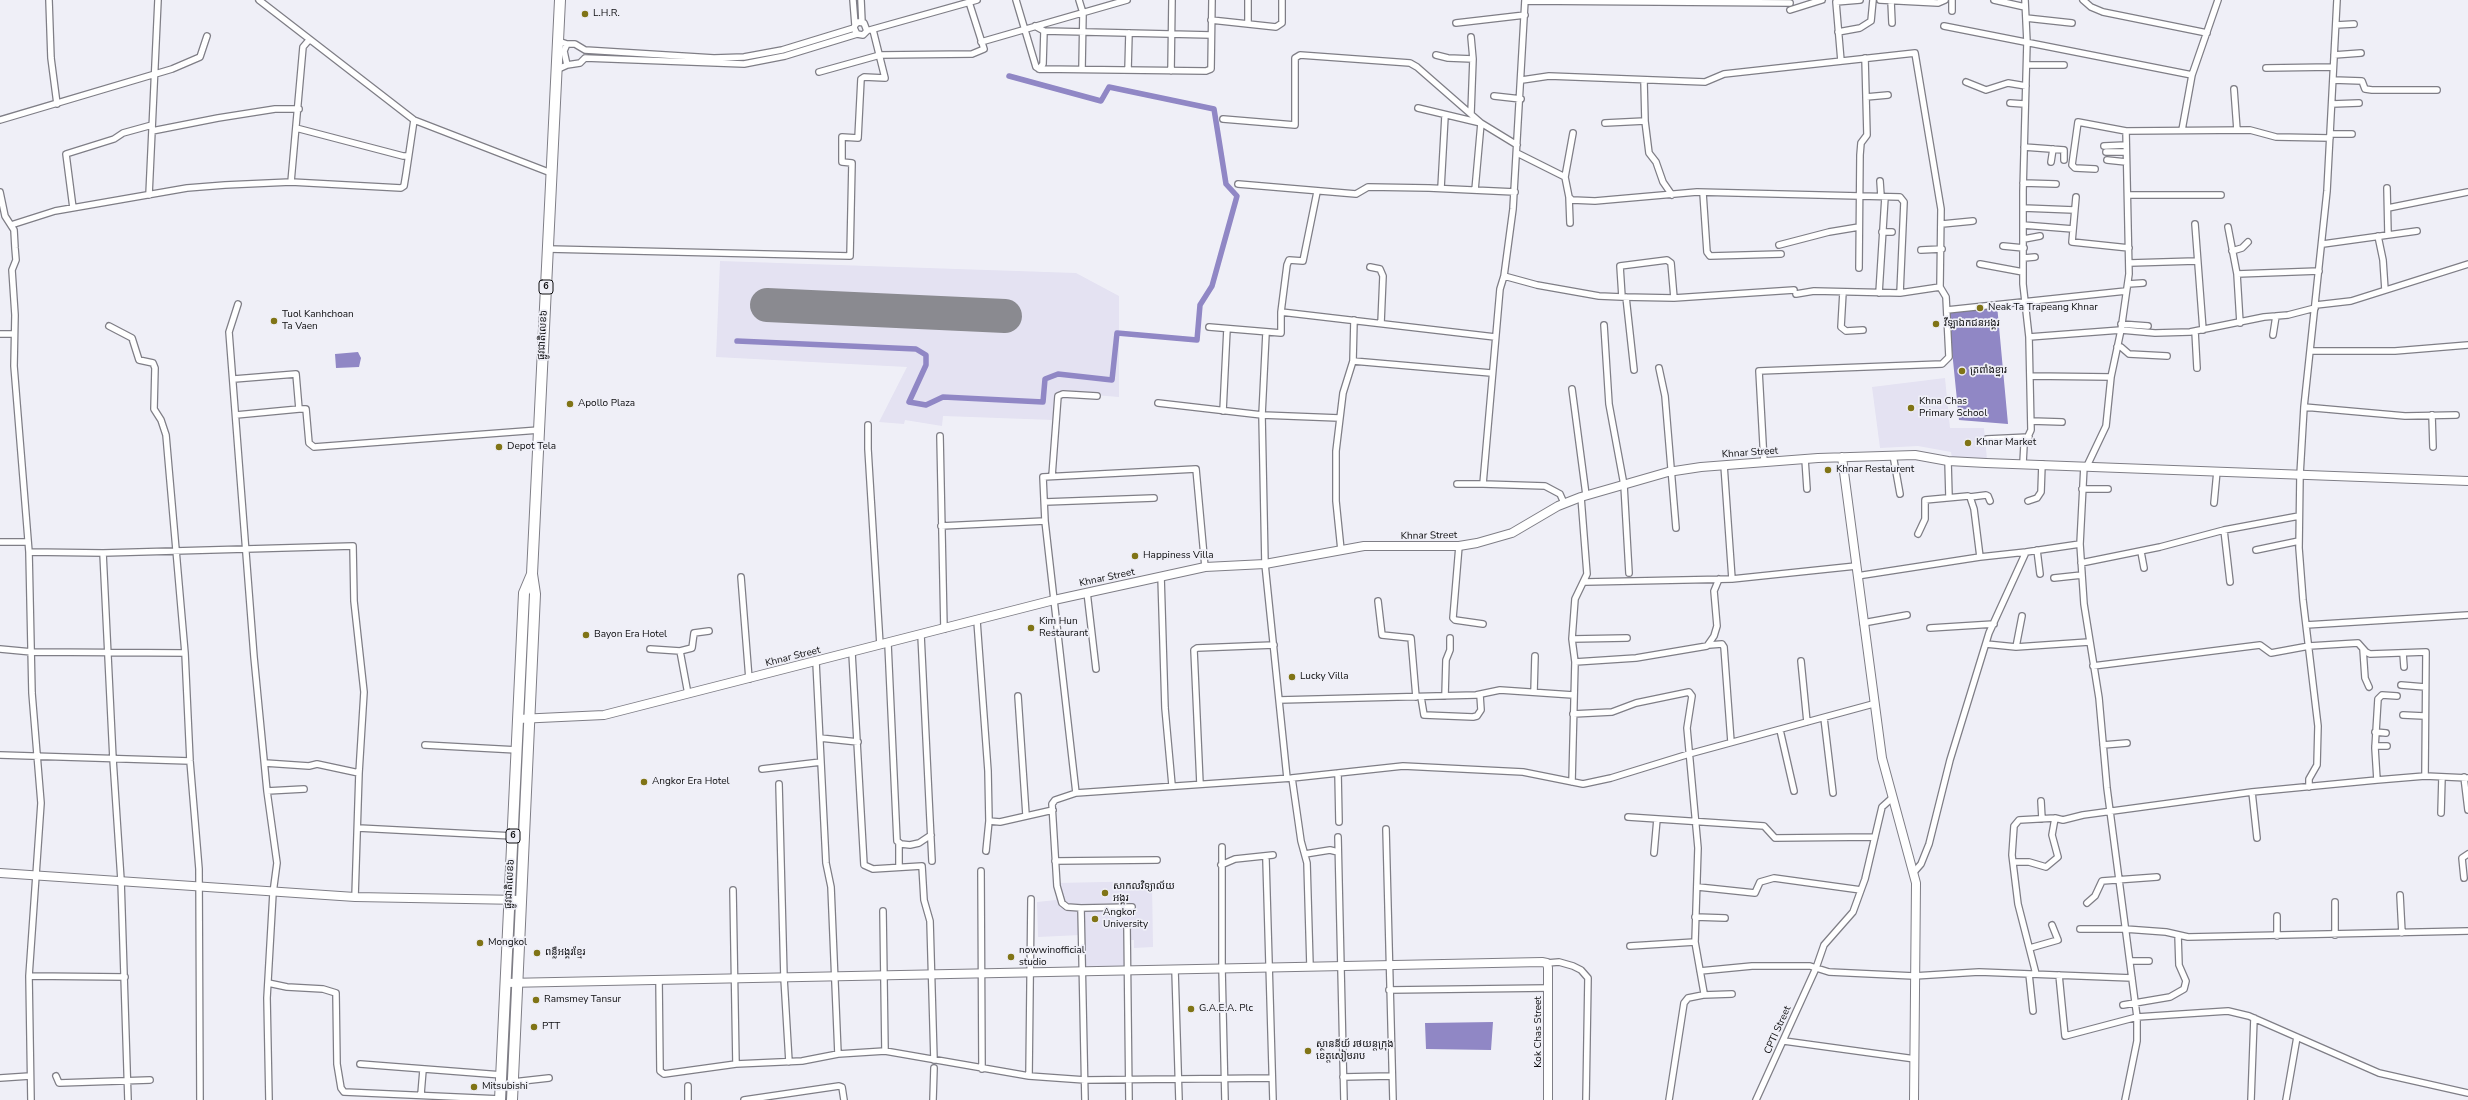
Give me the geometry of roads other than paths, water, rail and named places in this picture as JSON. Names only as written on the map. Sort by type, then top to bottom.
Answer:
[{"type":"highway","name":"ផ្លូវជាតិលេខ៦","points":[[512,1100],[536,594],[532,574],[551,173],[556,70],[563,42],[560,0]]},
{"type":"highway","name":"ផ្លូវជាតិលេខ៦","points":[[500,1100],[524,593],[532,574]]},
{"type":"highway","points":[[522,634],[534,634]]},
{"type":"street","points":[[49,0],[51,58],[57,104]]},
{"type":"street","points":[[149,195],[158,0]]},
{"type":"street","points":[[259,0],[308,40],[414,120],[551,173]]},
{"type":"street","points":[[853,0],[854,26],[857,34]]},
{"type":"street","points":[[861,0],[862,22],[866,25],[867,31]]},
{"type":"street","points":[[556,70],[567,65],[580,63],[585,58],[744,64],[785,56],[857,34],[863,35],[867,31],[977,0]]},
{"type":"street","points":[[1016,0],[1036,67],[1039,69],[1171,71],[1206,71],[1210,69],[1212,0]]},
{"type":"street","points":[[1079,0],[1083,12],[1082,69]]},
{"type":"street","points":[[982,42],[1119,1],[1127,0]]},
{"type":"street","points":[[1171,71],[1172,0]]},
{"type":"street","points":[[1248,0],[1248,24]]},
{"type":"street","points":[[1211,20],[1280,26],[1282,0]]},
{"type":"street","points":[[1483,484],[1491,372],[1500,289],[1504,276],[1515,192],[1525,0],[1790,3]]},
{"type":"street","points":[[1790,10],[1822,0]]},
{"type":"street","points":[[1841,61],[1833,1],[1860,0]]},
{"type":"street","points":[[1838,32],[1860,28],[1871,21],[1873,0]]},
{"type":"street","points":[[1880,0],[1938,3],[1945,0]]},
{"type":"street","points":[[1952,0],[1952,10]]},
{"type":"street","points":[[1994,0],[2025,7]]},
{"type":"street","points":[[2023,463],[2024,445],[2029,437],[2031,421],[2029,337],[2025,302],[2023,225],[2024,104],[2028,42],[2025,0]]},
{"type":"street","points":[[2083,0],[2091,7],[2103,12],[2207,33]]},
{"type":"street","points":[[2182,130],[2192,75],[2218,0]]},
{"type":"street","points":[[2309,787],[2309,780],[2317,765],[2318,726],[2306,625],[2299,541],[2300,475],[2304,407],[2322,244],[2332,104],[2337,0]]},
{"type":"street","points":[[1891,1],[1892,23]]},
{"type":"street","points":[[819,72],[880,55],[972,54],[984,49],[970,2]]},
{"type":"street","points":[[1456,23],[1524,15]]},
{"type":"street","points":[[2026,18],[2072,23]]},
{"type":"street","points":[[567,65],[563,42],[575,44],[585,50],[597,51],[714,58],[744,57],[782,50],[862,22]]},
{"type":"street","points":[[2336,25],[2354,24]]},
{"type":"street","points":[[1035,26],[1044,31],[1211,35]]},
{"type":"street","points":[[1944,26],[2192,75]]},
{"type":"street","points":[[548,249],[850,256],[852,163],[842,162],[842,137],[858,138],[861,79],[864,77],[885,78],[873,30]]},
{"type":"street","points":[[1039,69],[1043,64],[1044,31]]},
{"type":"street","points":[[1128,70],[1129,33]]},
{"type":"street","points":[[0,120],[154,76],[200,57],[207,36]]},
{"type":"street","points":[[1470,113],[1474,59],[1471,37]]},
{"type":"street","points":[[292,182],[303,47],[308,40]]},
{"type":"street","points":[[1522,80],[1549,76],[1644,81],[1705,82],[1724,74],[1912,52],[1916,55],[1939,194],[1942,224],[1940,287],[1946,296],[1949,357],[1942,364],[1759,371],[1764,462]]},
{"type":"street","points":[[2334,55],[2361,53]]},
{"type":"street","points":[[1223,119],[1295,125],[1295,58],[1300,55],[1410,63],[1417,67],[1481,124],[1517,146]]},
{"type":"street","points":[[1436,55],[1448,58],[1474,59]]},
{"type":"street","points":[[744,57],[744,64]]},
{"type":"street","points":[[1858,268],[1861,144],[1868,135],[1865,58]]},
{"type":"street","points":[[2027,65],[2064,65]]},
{"type":"street","points":[[2266,68],[2333,67]]},
{"type":"street","points":[[2333,80],[2362,81],[2365,89],[2372,90],[2437,90]]},
{"type":"street","points":[[1644,81],[1644,121],[1650,156],[1656,162],[1659,176],[1672,195]]},
{"type":"street","points":[[1966,82],[1986,90],[2008,83],[2026,86]]},
{"type":"street","points":[[2234,89],[2237,130]]},
{"type":"street","points":[[1866,97],[1888,95]]},
{"type":"street","points":[[1494,96],[1521,98]]},
{"type":"street","points":[[2332,104],[2359,103]]},
{"type":"street","points":[[2010,104],[2024,104]]},
{"type":"street","points":[[73,208],[66,154],[114,139],[123,132],[225,116],[299,108]]},
{"type":"street","points":[[1418,108],[1481,124]]},
{"type":"street","points":[[1441,188],[1445,116]]},
{"type":"street","points":[[11,225],[73,208],[149,195],[225,185],[292,182],[401,188],[404,186],[414,120]]},
{"type":"street","points":[[1605,123],[1644,121]]},
{"type":"street","points":[[2095,170],[2075,168],[2072,165],[2078,122],[2126,131],[2250,130],[2276,137],[2352,134]]},
{"type":"street","points":[[1475,190],[1481,124]]},
{"type":"street","points":[[296,128],[403,156],[408,156]]},
{"type":"street","points":[[2125,1100],[2137,1041],[2137,1017],[2089,642],[2080,544],[2082,489],[2086,466],[2106,426],[2111,377],[2128,284],[2130,263],[2126,131]]},
{"type":"street","points":[[1570,223],[1569,197],[1565,177],[1572,133]]},
{"type":"street","points":[[2104,146],[2126,145]]},
{"type":"street","points":[[2024,147],[2064,150],[2064,160]]},
{"type":"street","points":[[2051,162],[2053,149]]},
{"type":"street","points":[[2106,152],[2126,152]]},
{"type":"street","points":[[1517,153],[1565,177]]},
{"type":"street","points":[[2107,160],[2126,162]]},
{"type":"street","points":[[1879,293],[1883,196],[1880,181]]},
{"type":"street","points":[[2023,183],[2056,184]]},
{"type":"street","points":[[1238,184],[1317,192],[1356,194],[1368,187],[1441,188],[1515,192]]},
{"type":"street","points":[[2387,188],[2388,234]]},
{"type":"street","points":[[0,192],[5,216],[14,230],[15,254],[12,270],[14,366],[29,552],[32,693],[41,803],[29,976],[31,1100]]},
{"type":"street","points":[[1209,327],[1266,333],[1281,333],[1281,312],[1287,265],[1289,260],[1303,261],[1317,192]]},
{"type":"street","points":[[1703,192],[1707,252],[1710,256],[1781,254]]},
{"type":"street","points":[[1569,197],[1572,200],[1595,202],[1703,192],[1900,197],[1904,202],[1900,293]]},
{"type":"street","points":[[2388,208],[2468,192]]},
{"type":"street","points":[[2128,195],[2221,195]]},
{"type":"street","points":[[2076,198],[2073,243],[2129,248]]},
{"type":"street","points":[[2023,208],[2074,210]]},
{"type":"street","points":[[1942,224],[1973,221]]},
{"type":"street","points":[[2194,224],[2203,330]]},
{"type":"street","points":[[2023,225],[2073,229]]},
{"type":"street","points":[[1779,245],[1829,232],[1859,227]]},
{"type":"street","points":[[2228,227],[2237,274],[2240,323]]},
{"type":"street","points":[[2322,244],[2417,231]]},
{"type":"street","points":[[1882,232],[1892,232]]},
{"type":"street","points":[[2024,238],[2040,236]]},
{"type":"street","points":[[2378,236],[2384,267],[2385,290]]},
{"type":"street","points":[[2232,251],[2242,248],[2248,242]]},
{"type":"street","points":[[2003,246],[2024,248]]},
{"type":"street","points":[[1922,250],[1942,249]]},
{"type":"street","points":[[2024,258],[2035,257]]},
{"type":"street","points":[[1634,370],[1620,266],[1667,260],[1671,263],[1674,298]]},
{"type":"street","points":[[2130,263],[2196,261]]},
{"type":"street","points":[[1980,264],[2024,272]]},
{"type":"street","points":[[2121,327],[2155,332],[2203,330],[2351,301],[2468,264]]},
{"type":"street","points":[[1370,267],[1380,269],[1383,276],[1381,323]]},
{"type":"street","points":[[2237,274],[2319,271]]},
{"type":"street","points":[[1504,276],[1544,286],[1599,296],[1624,297],[1674,298],[1795,292],[1900,293],[1940,287]]},
{"type":"street","points":[[2128,284],[2143,283]]},
{"type":"street","points":[[1947,310],[2126,291]]},
{"type":"street","points":[[1843,292],[1841,327],[1846,331],[1863,330]]},
{"type":"street","points":[[238,304],[229,332],[234,379],[245,550],[267,791],[277,863],[273,893],[268,983],[269,1100]]},
{"type":"street","points":[[1281,312],[1495,337]]},
{"type":"street","points":[[2273,335],[2276,316]]},
{"type":"street","points":[[1341,550],[1335,466],[1339,418],[1343,393],[1353,361],[1354,320]]},
{"type":"street","points":[[1604,325],[1610,404],[1624,485],[1629,573]]},
{"type":"street","points":[[109,326],[132,338],[139,360],[153,364],[155,368],[154,409],[161,420],[166,435],[185,653],[190,761],[199,887],[200,1100]]},
{"type":"street","points":[[2029,337],[2121,327],[2148,326]]},
{"type":"street","points":[[1223,411],[1227,329]]},
{"type":"street","points":[[2195,331],[2197,368]]},
{"type":"street","points":[[1266,333],[1262,415],[1265,564],[1274,645],[1278,700],[1289,778],[1301,841],[1305,854],[1310,966]]},
{"type":"street","points":[[0,334],[14,334]]},
{"type":"street","points":[[2311,351],[2395,351],[2468,345]]},
{"type":"street","points":[[2117,347],[2121,347],[2129,354],[2167,356]]},
{"type":"street","points":[[1353,361],[1491,372]]},
{"type":"street","points":[[1659,368],[1665,396],[1676,528]]},
{"type":"street","points":[[234,379],[296,374],[299,409]]},
{"type":"street","points":[[2030,376],[2111,377]]},
{"type":"street","points":[[1572,389],[1583,496],[1587,574],[1585,582],[1575,599],[1572,639],[1575,662],[1572,782]]},
{"type":"street","points":[[1052,476],[1058,396],[1063,394],[1097,396]]},
{"type":"street","points":[[1158,403],[1262,415],[1339,418]]},
{"type":"street","points":[[2304,407],[2384,415],[2456,415]]},
{"type":"street","points":[[236,415],[306,409],[309,443],[314,447],[539,430]]},
{"type":"street","points":[[2432,415],[2433,447]]},
{"type":"street","points":[[2031,421],[2062,422]]},
{"type":"street","points":[[868,425],[897,841],[899,843],[899,868]]},
{"type":"street","points":[[940,436],[944,629]]},
{"type":"street","points":[[1987,438],[2029,437]]},
{"type":"street","name":"Khnar Street","points":[[518,719],[530,720],[604,715],[852,653],[1054,600],[1205,567],[1265,564],[1364,546],[1459,546],[1493,540],[1512,533],[1564,503],[1583,496],[1672,471],[1724,465],[1805,459],[1922,455],[1948,461],[2468,481]]},
{"type":"street","points":[[1893,456],[1900,494]]},
{"type":"street","points":[[1842,457],[1882,758],[1914,872],[1916,899],[1914,976],[1914,1100]]},
{"type":"street","points":[[1805,459],[1807,489]]},
{"type":"street","points":[[1948,461],[1949,497]]},
{"type":"street","points":[[2028,501],[2037,498],[2041,492],[2042,464]]},
{"type":"street","points":[[1724,465],[1732,579]]},
{"type":"street","points":[[1076,793],[1045,520],[1043,477],[1196,469],[1205,567]]},
{"type":"street","points":[[2214,503],[2217,471]]},
{"type":"street","points":[[1457,484],[1545,486],[1560,494],[1564,503]]},
{"type":"street","points":[[2082,489],[2108,489]]},
{"type":"street","points":[[1918,534],[1925,519],[1925,500],[1986,495],[1990,501]]},
{"type":"street","points":[[1970,497],[1980,557]]},
{"type":"street","points":[[1045,502],[1154,498]]},
{"type":"street","points":[[2081,563],[2141,552],[2224,530],[2299,516]]},
{"type":"street","points":[[941,526],[1045,520]]},
{"type":"street","points":[[2224,530],[2230,582]]},
{"type":"street","points":[[2256,550],[2299,541]]},
{"type":"street","points":[[0,542],[28,542]]},
{"type":"street","points":[[1857,576],[1980,557],[2080,544]]},
{"type":"street","points":[[29,552],[103,554],[176,550],[245,550],[353,546],[354,602],[364,692],[359,773],[355,897]]},
{"type":"street","points":[[1459,546],[1453,618],[1483,624]]},
{"type":"street","points":[[2037,550],[2040,574]]},
{"type":"street","points":[[1914,872],[1921,864],[1929,844],[1950,760],[1986,644],[2026,552]]},
{"type":"street","points":[[2141,552],[2144,568]]},
{"type":"street","points":[[103,554],[113,759],[121,880],[126,1082],[128,1100]]},
{"type":"street","points":[[1585,582],[1732,579],[1856,566]]},
{"type":"street","points":[[2054,578],[2082,575]]},
{"type":"street","points":[[1161,576],[1165,708],[1172,785]]},
{"type":"street","points":[[741,577],[750,678]]},
{"type":"street","points":[[1709,645],[1717,626],[1714,591],[1719,579]]},
{"type":"street","points":[[1087,592],[1096,669]]},
{"type":"street","points":[[1378,601],[1382,635],[1411,638],[1419,697],[1424,714],[1477,716],[1481,710],[1480,695]]},
{"type":"street","points":[[1863,623],[1907,615]]},
{"type":"street","points":[[2306,625],[2468,615]]},
{"type":"street","points":[[2016,647],[2022,616]]},
{"type":"street","points":[[977,620],[984,702],[989,821],[986,851]]},
{"type":"street","points":[[1930,628],[1994,624]]},
{"type":"street","points":[[650,649],[680,651],[692,648],[694,633],[709,631]]},
{"type":"street","points":[[921,635],[932,861]]},
{"type":"street","points":[[1445,696],[1446,660],[1450,650],[1450,638]]},
{"type":"street","points":[[1572,639],[1627,638]]},
{"type":"street","points":[[1986,644],[2016,647],[2089,642]]},
{"type":"street","points":[[2093,666],[2260,646],[2271,653],[2309,646],[2358,643],[2370,654],[2404,654],[2426,652],[2424,716],[2425,776]]},
{"type":"street","points":[[1575,662],[1636,658],[1722,644],[1724,647],[1732,742]]},
{"type":"street","points":[[1200,784],[1194,650],[1197,648],[1274,645]]},
{"type":"street","points":[[2363,648],[2365,678],[2370,687]]},
{"type":"street","points":[[0,649],[32,652],[185,653]]},
{"type":"street","points":[[680,651],[688,694]]},
{"type":"street","points":[[852,653],[864,865],[873,869],[922,866],[924,900],[930,921],[933,974],[934,1060]]},
{"type":"street","points":[[2404,654],[2404,667]]},
{"type":"street","points":[[1534,692],[1535,656]]},
{"type":"street","points":[[1801,661],[1807,722]]},
{"type":"street","points":[[816,662],[826,863],[831,887],[838,1054]]},
{"type":"street","points":[[2401,685],[2425,687]]},
{"type":"street","points":[[1278,700],[1480,695],[1500,690],[1573,695]]},
{"type":"street","points":[[1573,714],[1612,712],[1636,703],[1690,693],[1692,696],[1687,728],[1696,822],[1698,887],[1695,942],[1703,996]]},
{"type":"street","points":[[1018,696],[1026,815]]},
{"type":"street","points":[[2377,780],[2375,732],[2379,696],[2397,696]]},
{"type":"street","points":[[1132,907],[1067,907],[1058,898],[1053,810],[1055,800],[1076,793],[1172,785],[1289,778],[1403,766],[1523,772],[1583,784],[1611,778],[1689,754],[1874,704]]},
{"type":"street","points":[[2403,715],[2424,716]]},
{"type":"street","points":[[1824,718],[1833,793]]},
{"type":"street","points":[[1780,730],[1794,791]]},
{"type":"street","points":[[2375,732],[2386,733]]},
{"type":"street","points":[[820,738],[858,742]]},
{"type":"street","points":[[2103,745],[2127,743]]},
{"type":"street","points":[[425,745],[517,750]]},
{"type":"street","points":[[2375,746],[2387,746]]},
{"type":"street","points":[[0,755],[190,761]]},
{"type":"street","points":[[762,769],[821,762]]},
{"type":"street","points":[[265,763],[309,766],[317,764],[359,773]]},
{"type":"street","points":[[1338,773],[1339,822]]},
{"type":"street","points":[[2036,974],[2018,904],[2012,845],[2015,823],[2019,820],[2055,818],[2063,820],[2252,792],[2425,776],[2466,777],[2468,810]]},
{"type":"street","points":[[2442,777],[2442,812]]},
{"type":"street","points":[[779,784],[784,978],[789,1062]]},
{"type":"street","points":[[267,791],[304,789]]},
{"type":"street","points":[[2252,792],[2257,838]]},
{"type":"street","name":"CPTI Street","points":[[1756,1100],[1816,968],[1824,944],[1853,912],[1861,890],[1883,804],[1892,798]]},
{"type":"street","points":[[2041,801],[2042,819]]},
{"type":"street","points":[[989,821],[1000,822],[1053,810]]},
{"type":"street","points":[[1628,818],[1764,826],[1775,838],[1875,837]]},
{"type":"street","points":[[2014,862],[2028,862],[2046,867],[2058,857],[2052,835],[2055,818]]},
{"type":"street","points":[[1654,853],[1657,819]]},
{"type":"street","points":[[358,828],[513,836]]},
{"type":"street","points":[[1386,829],[1393,1100]]},
{"type":"street","points":[[899,843],[905,845],[919,843],[931,836]]},
{"type":"street","points":[[1338,837],[1344,1100]]},
{"type":"street","points":[[1222,846],[1222,968],[1225,1100]]},
{"type":"street","points":[[1305,854],[1330,850],[1338,852]]},
{"type":"street","points":[[2464,878],[2462,858],[2468,854]]},
{"type":"street","points":[[1221,865],[1235,859],[1273,855]]},
{"type":"street","points":[[1055,862],[1157,860]]},
{"type":"street","points":[[1266,860],[1273,1100]]},
{"type":"street","points":[[981,871],[980,974],[982,1069]]},
{"type":"street","points":[[0,873],[121,880],[273,893],[355,897],[521,900]]},
{"type":"street","points":[[2087,904],[2095,896],[2102,881],[2156,877]]},
{"type":"street","points":[[1698,887],[1754,893],[1760,882],[1774,878],[1861,890]]},
{"type":"street","points":[[732,890],[736,1064]]},
{"type":"street","points":[[2400,895],[2402,933]]},
{"type":"street","points":[[1030,1076],[1032,899]]},
{"type":"street","points":[[2334,934],[2335,902]]},
{"type":"street","points":[[1081,908],[1085,1100]]},
{"type":"street","points":[[884,911],[885,1051]]},
{"type":"street","points":[[2277,916],[2277,936]]},
{"type":"street","points":[[1696,917],[1725,918]]},
{"type":"street","points":[[1127,925],[1129,1100]]},
{"type":"street","points":[[2030,948],[2058,940],[2052,925]]},
{"type":"street","points":[[2080,929],[2125,929],[2188,937],[2468,931]]},
{"type":"street","points":[[2123,1005],[2170,997],[2184,989],[2186,981],[2179,965],[2178,935]]},
{"type":"street","points":[[1630,946],[1695,942]]},
{"type":"street","points":[[2130,961],[2149,961]]},
{"type":"street","points":[[506,983],[518,984],[659,979],[735,979],[933,974],[1127,972],[1269,966],[1559,962],[1582,970],[1588,978],[1586,1100]]},
{"type":"street","name":"Kok Chas Street","points":[[1547,963],[1549,988],[1548,1100]]},
{"type":"street","points":[[1700,971],[1752,966],[1810,966],[1829,972],[1914,976],[1979,972],[2132,978]]},
{"type":"street","points":[[1175,970],[1179,1100]]},
{"type":"street","points":[[2029,974],[2033,1011]]},
{"type":"street","points":[[2059,975],[2065,1036],[2137,1017],[2223,1011],[2254,1018],[2379,1074],[2468,1092]]},
{"type":"street","points":[[29,976],[124,977]]},
{"type":"street","points":[[659,979],[662,1073],[736,1064],[789,1062],[838,1054],[885,1051],[982,1069],[1030,1076],[1085,1080],[1272,1078]]},
{"type":"street","points":[[268,983],[275,986],[323,989],[336,993],[337,1064],[342,1090],[500,1100]]},
{"type":"street","points":[[1389,990],[1549,988]]},
{"type":"street","points":[[1669,1100],[1684,1003],[1688,998],[1732,994]]},
{"type":"street","points":[[2251,1100],[2254,1018]]},
{"type":"street","points":[[2286,1100],[2297,1037]]},
{"type":"street","points":[[1784,1041],[1915,1059]]},
{"type":"street","points":[[360,1064],[502,1075]]},
{"type":"street","points":[[934,1068],[934,1100]]},
{"type":"street","points":[[421,1094],[423,1070]]},
{"type":"street","points":[[0,1078],[30,1076]]},
{"type":"street","points":[[56,1076],[59,1083],[126,1082],[150,1080]]},
{"type":"street","points":[[1343,1077],[1392,1076]]},
{"type":"street","points":[[513,1082],[549,1078]]},
{"type":"street","points":[[688,1086],[688,1100]]},
{"type":"street","points":[[744,1100],[839,1086],[842,1087],[844,1100]]},
{"type":"waterway","points":[[737,341],[916,349],[926,355],[926,365],[909,402],[926,405],[943,397],[1043,402],[1045,379],[1058,374],[1112,380],[1117,333],[1197,340],[1200,305],[1212,286],[1237,196],[1226,184],[1214,109],[1109,87],[1101,101],[1009,76]]},
{"type":"place","name":"L.H.R.","points":[[585,14]]},
{"type":"place","name":"Neak Ta Trapeang Khnar","points":[[1980,308]]},
{"type":"place","name":"Tuol Kanhchoan Ta Vaen","points":[[274,321]]},
{"type":"place","name":"វីឡាឯកជនអង្គរ","points":[[1936,324]]},
{"type":"place","name":"ត្រពាំងខ្នារ","points":[[1962,371]]},
{"type":"place","name":"Apollo Plaza","points":[[570,404]]},
{"type":"place","name":"Khna Chas Primary School","points":[[1911,408]]},
{"type":"place","name":"Khnar Market","points":[[1968,443]]},
{"type":"place","name":"Depot Tela","points":[[499,447]]},
{"type":"place","name":"Khnar Restaurent","points":[[1828,470]]},
{"type":"place","name":"Happiness Villa","points":[[1135,556]]},
{"type":"place","name":"Kim Hun Restaurant","points":[[1031,628]]},
{"type":"place","name":"Bayon Era Hotel","points":[[586,635]]},
{"type":"place","name":"Lucky Villa","points":[[1292,677]]},
{"type":"place","name":"Angkor Era Hotel","points":[[644,782]]},
{"type":"place","name":"សាកលវិទ្យាល័យ អង្គរ","points":[[1105,893]]},
{"type":"place","name":"Angkor University","points":[[1095,919]]},
{"type":"place","name":"Mongkol","points":[[480,943]]},
{"type":"place","name":"ពន្លឺអង្គរខ្មែរ","points":[[537,953]]},
{"type":"place","name":"nowwinofficial studio","points":[[1011,957]]},
{"type":"place","name":"Ramsmey Tansur","points":[[536,1000]]},
{"type":"place","name":"G.A.E.A. Plc","points":[[1191,1009]]},
{"type":"place","name":"PTT","points":[[534,1027]]},
{"type":"place","name":"ស្ថាននីយ៍ រថយន្តក្រុង ខេត្តសៀមរាប","points":[[1308,1051]]},
{"type":"place","name":"Mitsubishi","points":[[474,1087]]}]
